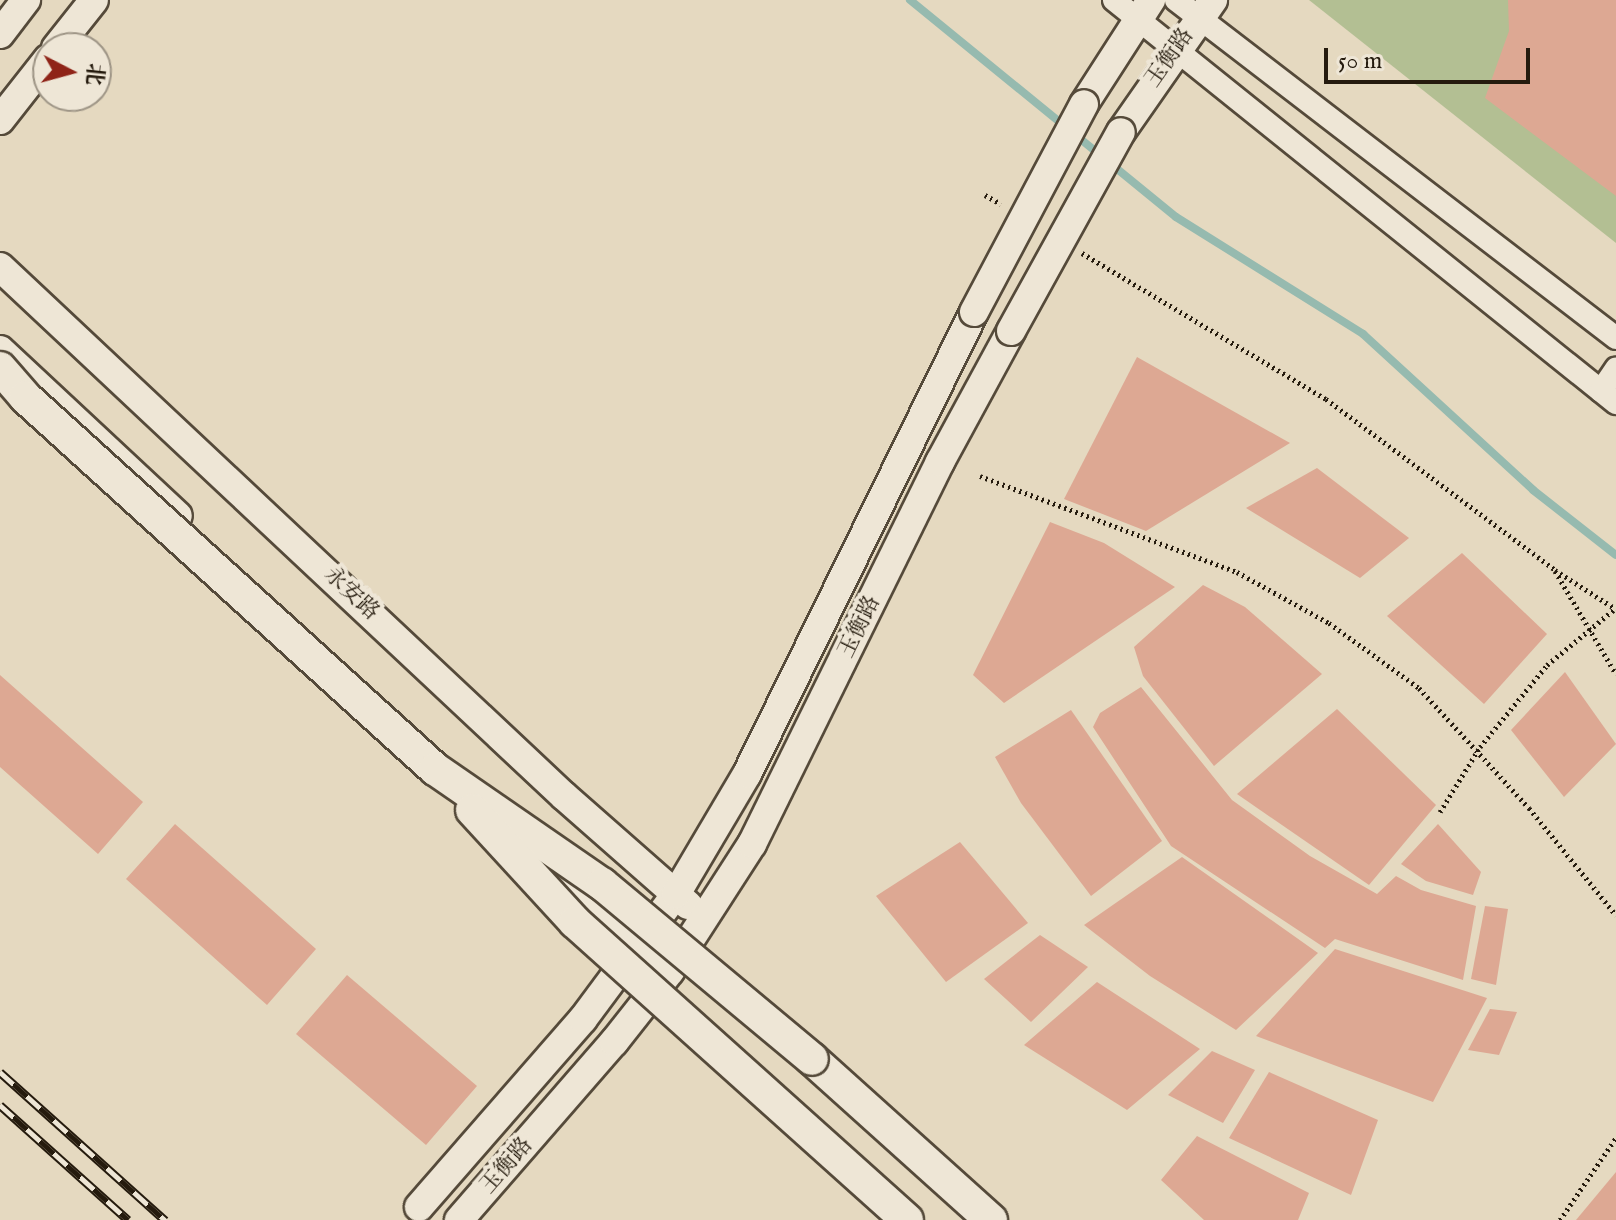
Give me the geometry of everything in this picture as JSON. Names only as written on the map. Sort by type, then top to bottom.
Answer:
[{"type":"main road","points":[[0,368],[25,397],[435,769],[575,922],[907,1220]]},
{"type":"main road","points":[[435,769],[615,894],[750,1004],[991,1220]]},
{"type":"street","points":[[0,34],[26,0]]},
{"type":"street","points":[[69,32],[94,0]]},
{"type":"street","points":[[1114,0],[1145,9],[1175,48],[1608,397],[1616,369]]},
{"type":"street","points":[[1176,0],[1206,9],[1616,338]]},
{"type":"street","name":"玉衡路","points":[[419,1207],[642,947],[676,894],[747,774],[974,312],[1084,104],[1145,9]]},
{"type":"street","name":"玉衡路","points":[[459,1220],[670,971],[704,919],[779,796],[940,462],[1011,331],[1121,132],[1175,48],[1206,9]]},
{"type":"street","points":[[0,120],[32,79]]},
{"type":"street","name":"永安路","points":[[0,267],[564,796],[704,919]]},
{"type":"street","points":[[0,350],[526,845],[670,971]]},
{"type":"path","points":[[985,195],[1012,211]]},
{"type":"path","points":[[1080,251],[1326,399],[1555,570],[1616,609],[1547,665],[1480,747],[1440,812]]},
{"type":"path","points":[[980,476],[1237,572],[1329,623],[1419,688],[1529,808],[1616,915]]},
{"type":"path","points":[[1555,570],[1616,674]]},
{"type":"path","points":[[1560,1220],[1616,1138]]},
{"type":"green space","points":[[1309,0],[1616,0],[1616,243]]},
{"type":"building","points":[[1508,0],[1616,0],[1616,196],[1485,98],[1509,31]]},
{"type":"building","points":[[1137,357],[1290,443],[1146,531],[1064,499]]},
{"type":"building","points":[[1317,468],[1409,538],[1360,578],[1246,508]]},
{"type":"building","points":[[1050,522],[1104,543],[1175,587],[1004,703],[973,675]]},
{"type":"building","points":[[1462,553],[1547,634],[1484,704],[1387,616]]},
{"type":"building","points":[[1203,585],[1245,607],[1322,674],[1214,766],[1143,676],[1134,647]]},
{"type":"building","points":[[1565,672],[1616,744],[1564,797],[1511,730]]},
{"type":"building","points":[[0,675],[143,802],[98,854],[0,767]]},
{"type":"building","points":[[1141,687],[1232,800],[1310,856],[1377,894],[1396,876],[1421,890],[1476,906],[1463,980],[1335,939],[1325,948],[1171,846],[1093,727],[1100,713]]},
{"type":"building","points":[[1337,709],[1436,805],[1369,885],[1237,794]]},
{"type":"building","points":[[1071,710],[1162,841],[1091,896],[1021,803],[995,757]]},
{"type":"building","points":[[175,824],[316,949],[267,1005],[126,879]]},
{"type":"building","points":[[1438,824],[1481,872],[1473,895],[1426,881],[1401,864]]},
{"type":"building","points":[[960,842],[1028,923],[946,982],[876,896]]},
{"type":"building","points":[[1182,857],[1318,953],[1236,1030],[1150,976],[1084,925]]},
{"type":"building","points":[[1485,906],[1508,909],[1496,985],[1471,979]]},
{"type":"building","points":[[1040,935],[1088,967],[1031,1022],[984,979]]},
{"type":"building","points":[[1335,949],[1487,998],[1433,1102],[1256,1036]]},
{"type":"building","points":[[347,975],[477,1086],[426,1145],[296,1034]]},
{"type":"building","points":[[1097,982],[1200,1049],[1127,1110],[1024,1045]]},
{"type":"building","points":[[1490,1009],[1517,1012],[1499,1055],[1468,1050]]},
{"type":"building","points":[[1212,1051],[1255,1070],[1223,1123],[1168,1095]]},
{"type":"building","points":[[1269,1072],[1378,1120],[1351,1195],[1229,1138]]},
{"type":"building","points":[[1197,1136],[1309,1193],[1298,1220],[1204,1220],[1161,1180]]},
{"type":"building","points":[[1616,1172],[1616,1220],[1576,1220]]},
{"type":"waterway","points":[[910,0],[1176,217],[1363,334],[1533,490],[1616,555]]},
{"type":"railway","points":[[0,1072],[165,1220]]},
{"type":"railway","points":[[0,1105],[128,1220]]}]
